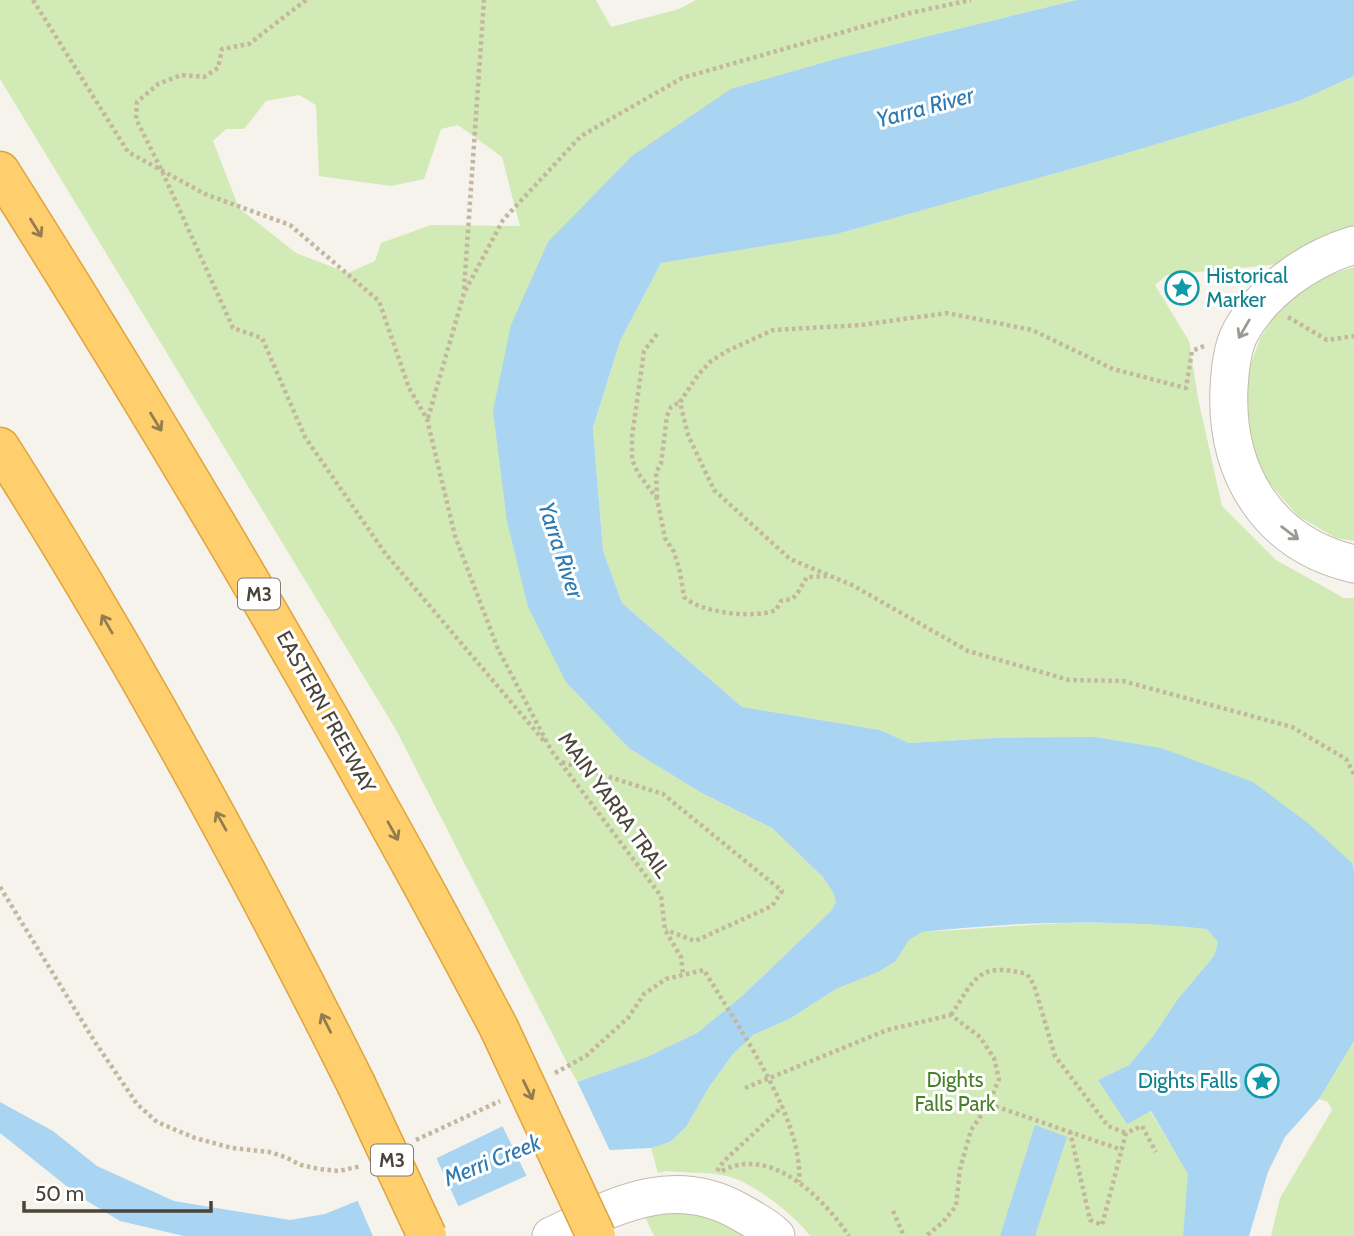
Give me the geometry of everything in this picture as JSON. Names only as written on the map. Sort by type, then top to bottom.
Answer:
[{"type":"highway","name":"EASTERN FREEWAY","points":[[0,171],[194,483],[307,676],[499,1028],[596,1236]]},
{"type":"highway","name":"M3","points":[[0,447],[96,605],[218,817],[356,1084],[427,1236]]},
{"type":"highway","points":[[356,1084],[411,1236]]},
{"type":"street","points":[[1354,245],[1316,261],[1288,279],[1258,307],[1240,332],[1230,374],[1228,404],[1238,464],[1251,493],[1272,519],[1294,537],[1319,553],[1354,564]]},
{"type":"street","points":[[551,1236],[623,1203],[654,1195],[672,1195],[713,1200],[731,1207],[776,1236]]},
{"type":"path","points":[[33,0],[128,152],[205,194],[290,225],[379,301],[409,388],[428,419]]},
{"type":"path","points":[[306,0],[249,44],[222,49],[218,68],[204,77],[181,75],[158,84],[137,102],[136,119],[233,328],[262,338],[305,437],[386,553],[551,750]]},
{"type":"path","points":[[428,419],[464,293],[484,0]]},
{"type":"path","points":[[464,293],[503,220],[581,136],[682,78],[872,24],[971,0]]},
{"type":"path","points":[[833,577],[807,577],[792,599],[781,601],[776,610],[768,613],[730,612],[692,604],[684,597],[674,552],[665,538],[657,499],[656,472],[662,464],[667,416],[671,407],[680,401],[711,361],[727,351],[774,330],[861,325],[947,313],[1032,330],[1113,369],[1186,388],[1192,351],[1240,332],[1279,312],[1327,340],[1354,336]]},
{"type":"path","points":[[657,334],[644,351],[632,437],[632,460],[657,499]]},
{"type":"path","points":[[680,401],[688,436],[714,490],[790,559],[852,585],[968,651],[1069,680],[1123,681],[1235,713],[1292,726],[1346,759],[1354,774]]},
{"type":"path","name":"MAIN YARRA TRAIL","points":[[428,419],[455,536],[498,649],[551,750],[661,895],[665,930],[681,957],[683,974]]},
{"type":"path","points":[[562,762],[663,794],[782,891],[772,906],[695,941],[665,930]]},
{"type":"path","points":[[745,1088],[887,1030],[951,1015],[974,980],[987,971],[1002,968],[1027,974],[1034,985],[1055,1056],[1108,1126],[1126,1133],[1142,1126],[1156,1152]]},
{"type":"path","points":[[704,970],[783,1106],[800,1163],[799,1182]]},
{"type":"path","points":[[926,1236],[943,1222],[956,1206],[960,1169],[971,1130],[989,1104],[999,1079],[994,1058],[980,1037],[951,1015]]},
{"type":"path","points":[[989,1104],[1122,1150]]},
{"type":"path","points":[[783,1106],[724,1161],[715,1176],[728,1168],[742,1165],[781,1170],[799,1182],[832,1212],[849,1236]]},
{"type":"path","points":[[1070,1131],[1090,1220],[1102,1225],[1126,1133]]},
{"type":"path","points":[[893,1212],[904,1236]]},
{"type":"green space","points":[[0,0],[596,0],[611,27],[679,9],[696,0],[1077,0],[843,57],[548,242],[630,749],[700,792],[772,828],[822,876],[836,902],[831,911],[741,997],[697,1033],[647,1057],[577,1082],[395,728],[0,79]],"holes":[[[299,95],[316,105],[319,176],[391,186],[424,179],[441,129],[458,125],[502,157],[520,226],[431,225],[381,243],[375,261],[348,273],[296,253],[239,208],[213,141],[226,129],[244,129],[266,101]]]},
{"type":"green space","points":[[1354,76],[1354,227],[1329,233],[1279,264],[1167,275],[1155,285],[1189,341],[1198,398],[1222,506],[1276,560],[1344,598],[1354,598],[1354,872],[1351,863],[994,738],[909,743],[880,730],[742,707],[622,603],[603,551],[593,429],[620,341],[661,263],[837,234],[1117,156],[1299,101]]},
{"type":"green space","points":[[1354,267],[1354,541],[1336,538],[1298,516],[1265,478],[1245,433],[1248,372],[1260,339],[1279,307],[1313,280]]},
{"type":"green space","name":"Dights Falls Park","points":[[1061,923],[1157,923],[1207,929],[1218,942],[1214,956],[1177,1000],[1154,1035],[1129,1065],[1098,1080],[1150,1111],[1189,1174],[1183,1236],[810,1236],[772,1200],[737,1179],[705,1173],[658,1173],[651,1148],[670,1142],[686,1127],[709,1087],[733,1054],[753,1035],[791,1018],[836,989],[878,972],[896,961],[909,940],[922,932]]},
{"type":"green space","points":[[1354,1041],[1354,1236],[1271,1236],[1280,1198],[1332,1110],[1328,1102],[1319,1099]]},
{"type":"green space","points":[[669,1202],[762,1236],[654,1236],[640,1206]]},
{"type":"water","points":[[1077,0],[1354,0],[1354,76],[1299,101],[1117,156],[837,234],[661,263],[620,341],[593,428],[603,551],[622,603],[742,707],[880,730],[909,743],[994,738],[1095,737],[1161,748],[1253,782],[1309,824],[1352,863],[1354,1041],[1319,1099],[1285,1137],[1268,1172],[1249,1236],[1183,1236],[1188,1174],[1151,1111],[1127,1124],[1098,1080],[1129,1065],[1154,1035],[1177,1000],[1214,956],[1218,942],[1207,929],[1136,923],[1064,923],[922,932],[909,940],[896,961],[878,972],[836,989],[791,1018],[753,1035],[733,1054],[709,1087],[686,1127],[670,1142],[651,1148],[609,1150],[526,1176],[392,1236],[184,1236],[120,1221],[79,1196],[0,1133],[0,1102],[53,1131],[97,1166],[174,1201],[290,1220],[325,1214],[357,1201],[503,1126],[577,1082],[647,1057],[697,1033],[741,997],[831,911],[836,902],[822,876],[772,828],[700,792],[630,749],[566,682],[528,607],[507,521],[493,411],[511,325],[548,242],[632,156],[731,89],[843,57]]},
{"type":"water","points":[[1035,1125],[1067,1137],[1035,1236],[1000,1236]]},
{"type":"pier","points":[[576,1079],[611,1153],[528,1179],[501,1123]]},
{"type":"pier","points":[[435,1155],[460,1210],[400,1236],[373,1236],[356,1197]]},
{"type":"place","name":"Historical Marker","points":[[1182,288]]},
{"type":"place","name":"Dights Falls","points":[[1262,1081]]},
{"type":"water label","name":"Yarra River","points":[[925,107]]},
{"type":"water label","name":"Yarra River","points":[[561,550]]},
{"type":"water label","name":"Merri Creek","points":[[492,1160]]}]
